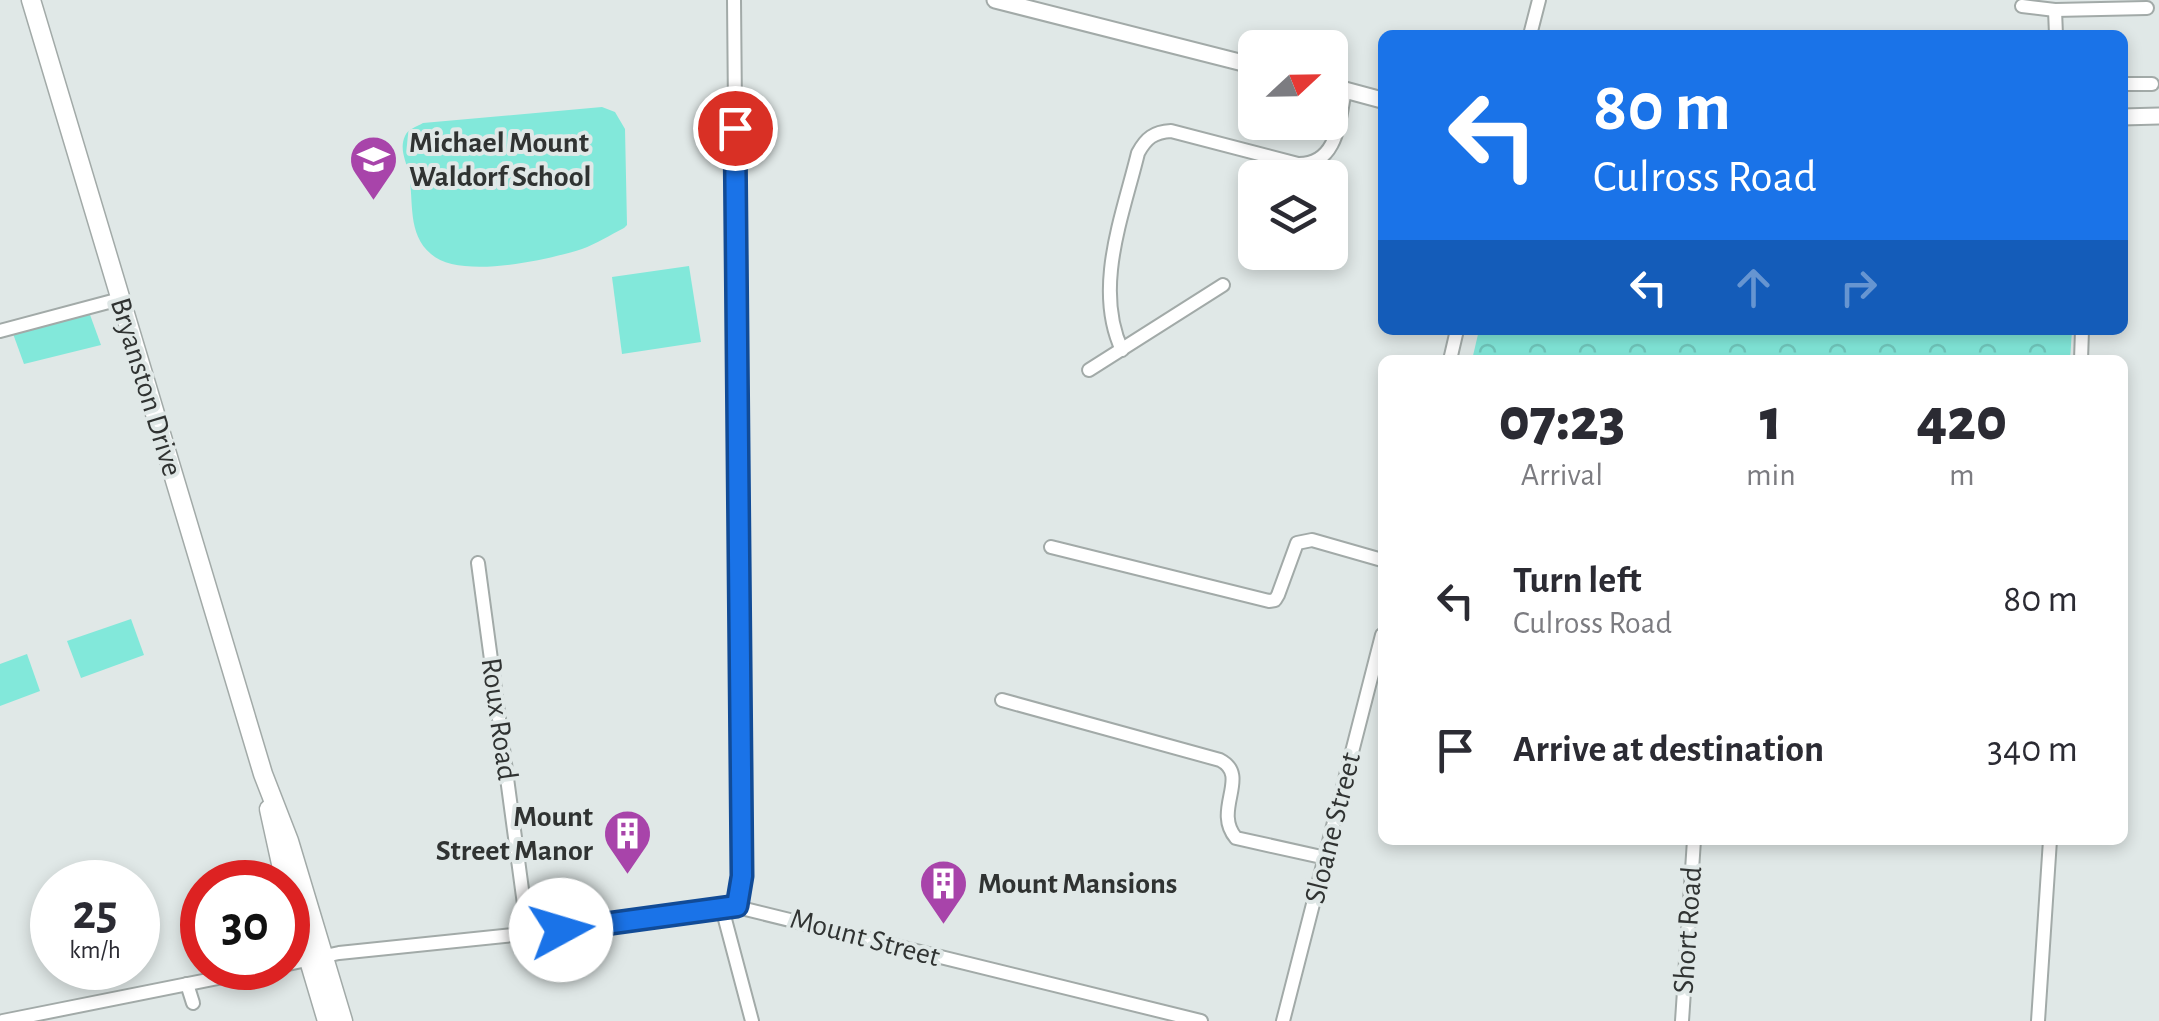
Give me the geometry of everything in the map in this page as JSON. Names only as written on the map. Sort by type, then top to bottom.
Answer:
[{"type":"main road","name":"Bryanston Drive","points":[[31,0],[263,774],[289,841],[327,1021]]},
{"type":"main road","name":"Bryanston Drive","points":[[263,774],[279,860]]},
{"type":"main road","name":"Bryanston Drive","points":[[310,943],[343,1021]]},
{"type":"street","points":[[734,0],[742,876],[737,906]]},
{"type":"street","points":[[995,0],[1040,6],[1238,61]]},
{"type":"street","points":[[1531,30],[1539,0]]},
{"type":"street","points":[[2022,6],[2055,10],[2146,8]]},
{"type":"street","points":[[2055,10],[2056,30]]},
{"type":"street","points":[[2128,84],[2152,84]]},
{"type":"street","points":[[1348,91],[1378,99]]},
{"type":"street","points":[[2128,117],[2159,116]]},
{"type":"street","points":[[1122,350],[1114,329],[1110,272],[1138,153],[1147,139],[1158,132],[1171,131],[1298,164],[1324,158],[1333,140]]},
{"type":"street","points":[[1089,370],[1223,285]]},
{"type":"street","points":[[0,331],[120,299]]},
{"type":"street","points":[[1051,547],[1269,601],[1278,595],[1296,543],[1312,540],[1378,559]]},
{"type":"street","name":"Roux Road","points":[[478,562],[528,934]]},
{"type":"street","name":"Sloane Street","points":[[1283,1021],[1378,651]]},
{"type":"street","points":[[1002,700],[1220,760],[1233,773],[1225,818],[1236,838],[1326,858]]},
{"type":"street","name":"Short Road","points":[[1682,1021],[1694,845]]},
{"type":"street","points":[[2038,1021],[2050,845]]},
{"type":"street","name":"Mount Street","points":[[310,959],[737,906],[1200,1021]]},
{"type":"street","points":[[722,908],[752,1021]]},
{"type":"street","points":[[3,1021],[180,985]]},
{"type":"street","points":[[189,990],[193,1003]]},
{"type":"green space","points":[[602,107],[615,112],[625,129],[624,228],[582,249],[482,267],[444,262],[423,246],[415,227],[403,150],[410,130],[423,123]]},
{"type":"green space","points":[[689,266],[701,342],[622,354],[612,277]]},
{"type":"green space","points":[[89,312],[101,345],[24,364],[12,331]]},
{"type":"green space","points":[[1478,335],[2072,335],[2070,355],[1473,355]]},
{"type":"green space","points":[[131,619],[144,655],[81,678],[67,641]]},
{"type":"green space","points":[[27,654],[40,691],[0,706],[0,664]]},
{"type":"place","name":"Michael Mount Waldorf School","points":[[374,202]]},
{"type":"place","name":"Mount Street Manor","points":[[628,876]]},
{"type":"place","name":"Mount Mansions","points":[[943,926]]},
{"type":"route","points":[[561,930],[737,906],[742,876],[742,682],[735,128]]}]
